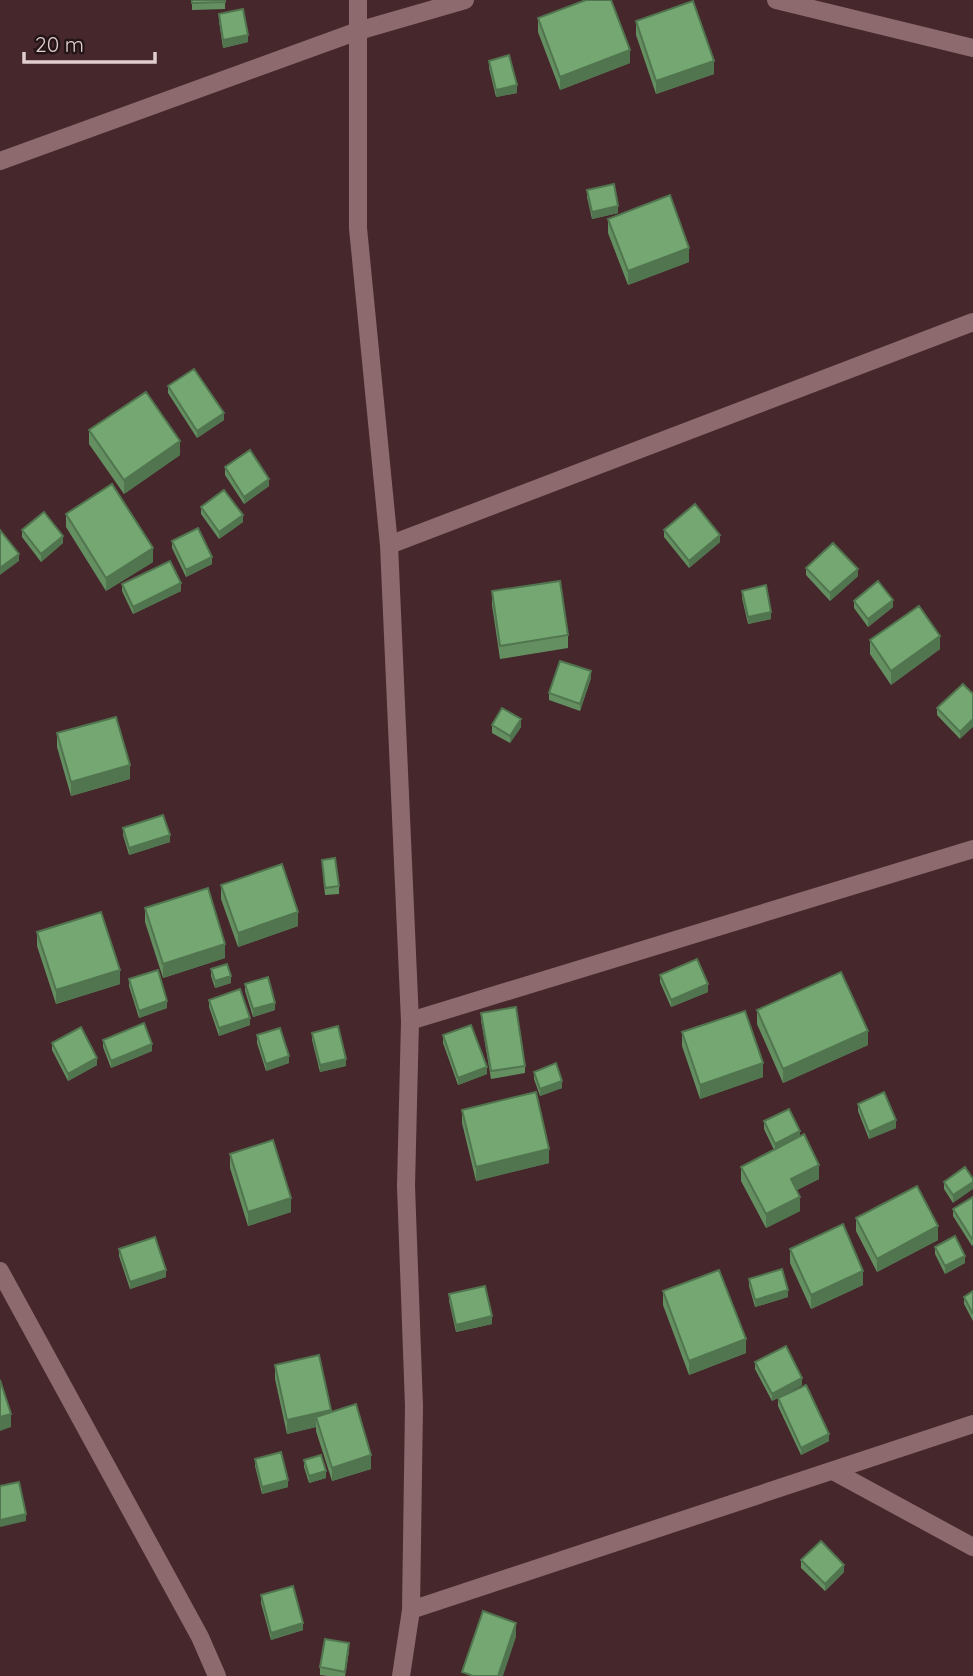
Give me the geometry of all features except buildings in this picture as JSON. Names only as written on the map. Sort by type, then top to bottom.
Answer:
[{"type":"street","points":[[358,0],[358,228],[389,545],[410,1021],[406,1185],[414,1406],[411,1610],[401,1676]]},
{"type":"street","points":[[0,161],[358,31],[465,0]]},
{"type":"street","points":[[776,0],[973,48]]},
{"type":"street","points":[[389,545],[973,321]]},
{"type":"street","points":[[410,1021],[973,849]]},
{"type":"street","points":[[0,1271],[200,1637],[217,1676]]},
{"type":"street","points":[[411,1610],[835,1472],[973,1424]]},
{"type":"street","points":[[835,1472],[973,1547]]}]
